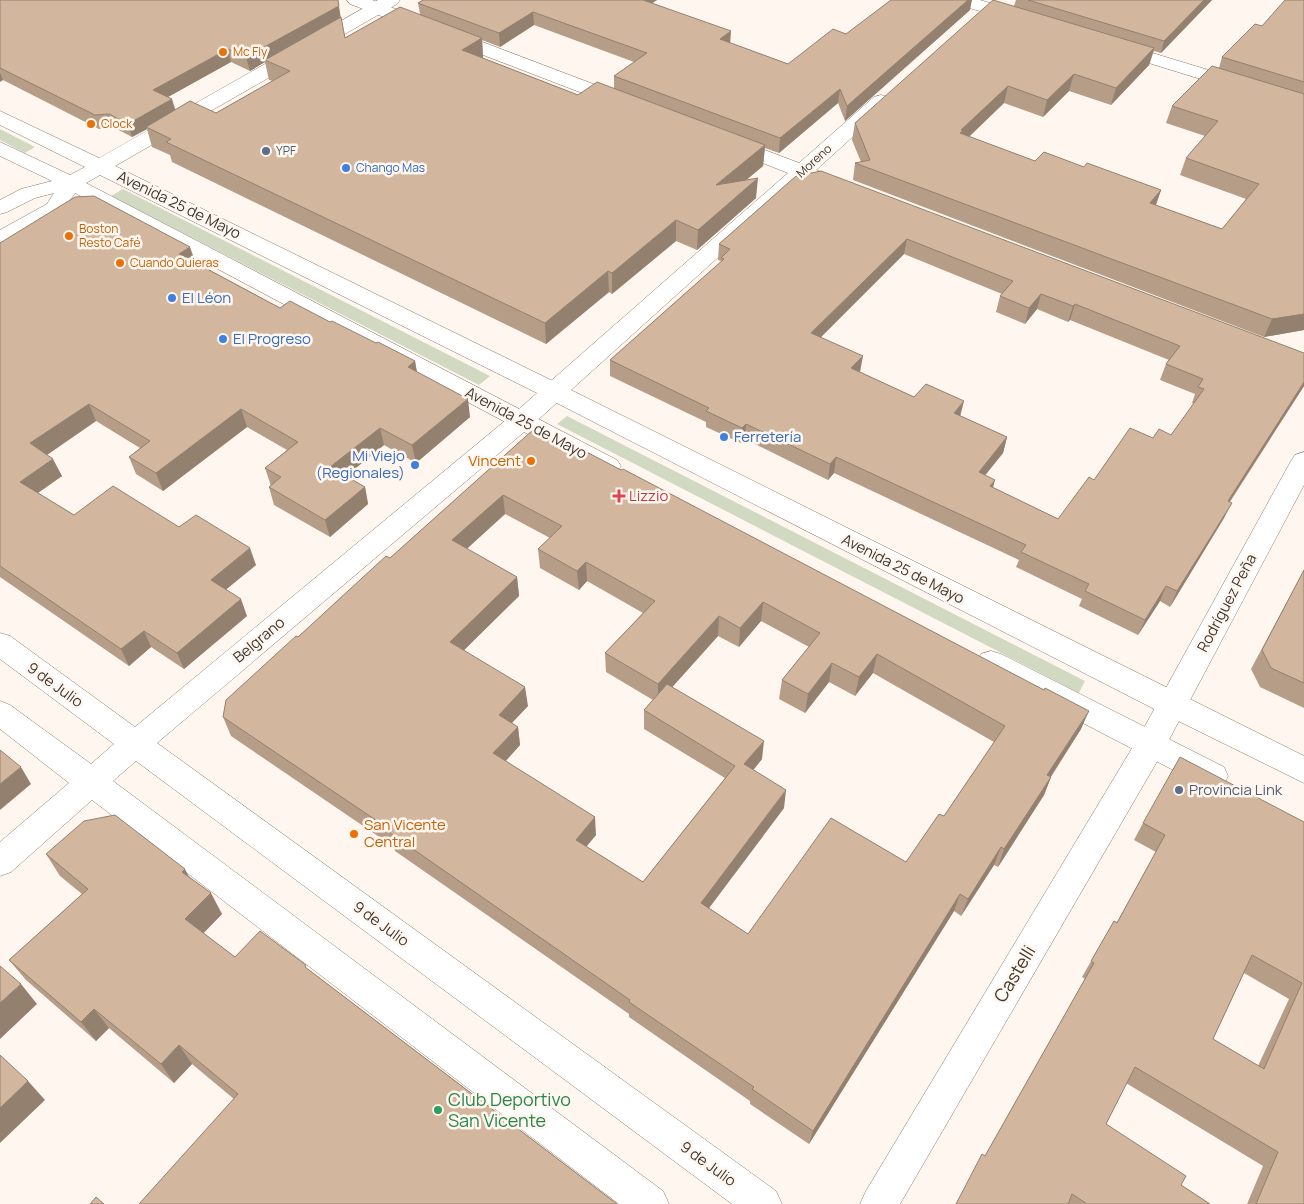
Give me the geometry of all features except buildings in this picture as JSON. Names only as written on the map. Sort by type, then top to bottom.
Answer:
[{"type":"street","points":[[356,0],[384,4],[645,111]]},
{"type":"street","points":[[962,0],[984,9],[1033,22]]},
{"type":"street","points":[[0,208],[28,193],[71,183],[384,4]]},
{"type":"street","points":[[1098,42],[1304,105]]},
{"type":"street","name":"Moreno","points":[[521,421],[898,86]]},
{"type":"street","name":"Avenida 25 de Mayo","points":[[0,116],[554,392],[1304,770]]},
{"type":"street","points":[[710,136],[839,185]]},
{"type":"street","name":"Avenida 25 de Mayo","points":[[0,148],[71,183],[628,476]]},
{"type":"street","points":[[0,239],[55,208],[71,183]]},
{"type":"street","name":"Belgrano","points":[[0,862],[135,744],[521,421]]},
{"type":"street","name":"Rodríguez Peña","points":[[1151,744],[1304,461]]},
{"type":"street","name":"9 de Julio","points":[[0,644],[762,1204]]},
{"type":"street","points":[[974,653],[1236,787]]},
{"type":"street","points":[[0,713],[650,1204]]},
{"type":"street","name":"Castelli","points":[[879,1204],[1151,744]]},
{"type":"green space","points":[[0,129],[35,147],[25,153],[0,140]]},
{"type":"green space","points":[[123,189],[490,376],[479,385],[111,196]]},
{"type":"green space","points":[[567,416],[1085,681],[1079,693],[557,424]]},
{"type":"place","name":"Mc Fly","points":[[223,52]]},
{"type":"place","name":"Clock","points":[[91,124]]},
{"type":"place","name":"YPF","points":[[266,151]]},
{"type":"place","name":"Chango Mas","points":[[346,168]]},
{"type":"place","name":"Boston Resto Café","points":[[69,236]]},
{"type":"place","name":"Cuando Quieras","points":[[120,263]]},
{"type":"place","name":"El Léon","points":[[172,298]]},
{"type":"place","name":"El Progreso","points":[[223,339]]},
{"type":"place","name":"Ferretería","points":[[724,437]]},
{"type":"place","name":"Vincent","points":[[531,461]]},
{"type":"place","name":"Mi Viejo (Regionales)","points":[[415,465]]},
{"type":"place","name":"Lizzio","points":[[619,496]]},
{"type":"place","name":"Provincia Link","points":[[1179,790]]},
{"type":"place","name":"San Vicente Central","points":[[354,834]]},
{"type":"place","name":"Club Deportivo San Vicente","points":[[438,1110]]}]
